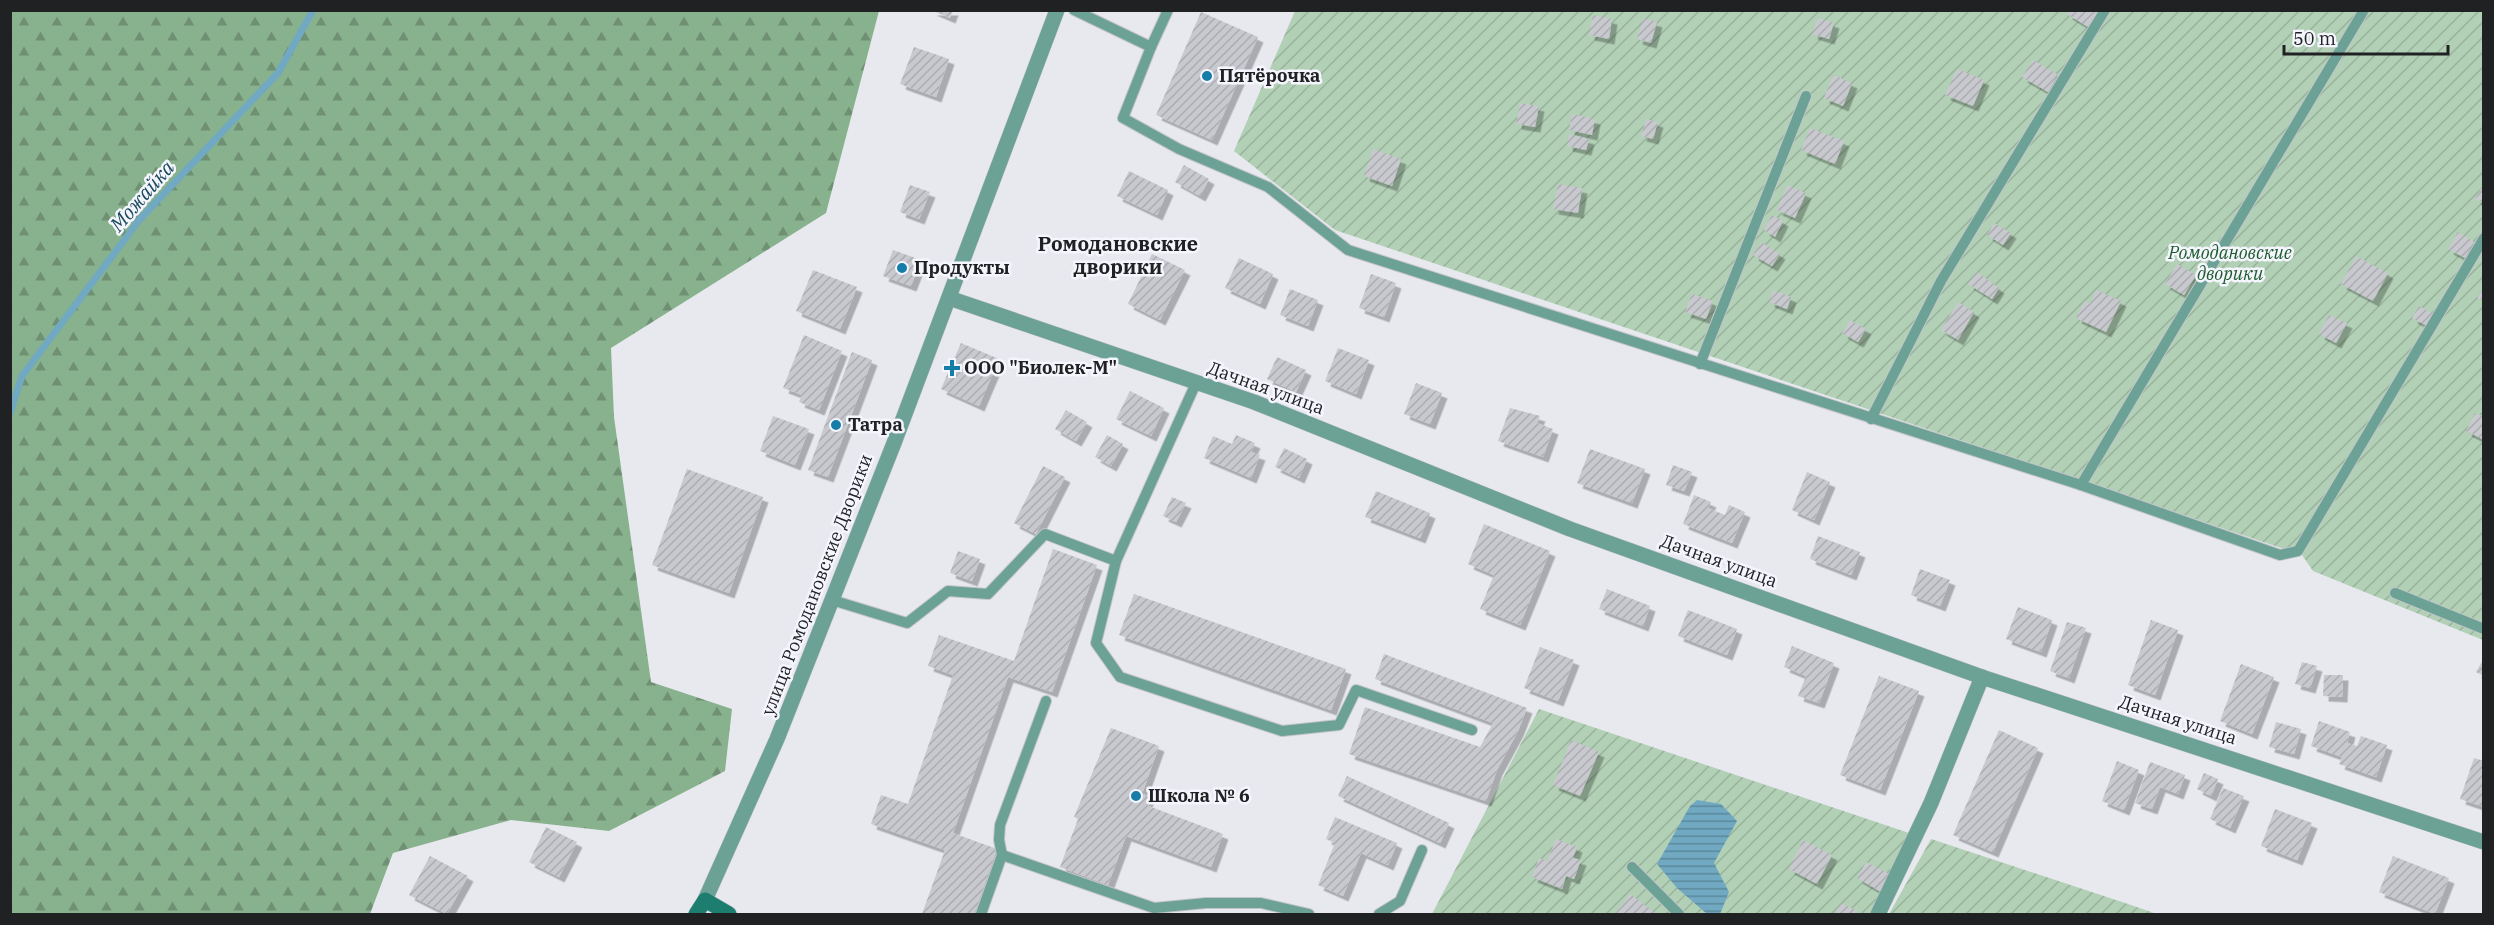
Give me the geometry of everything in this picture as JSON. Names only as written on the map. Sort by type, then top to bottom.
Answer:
[{"type":"main road","points":[[696,915],[705,900],[729,915]]},
{"type":"street","name":"улица Ромодановские Дворики","points":[[705,900],[777,739],[832,600],[1057,10]]},
{"type":"street","name":"Дачная улица","points":[[949,298],[1254,402],[1570,529],[1982,676],[2484,842]]},
{"type":"street","points":[[1878,915],[1931,803],[1982,676]]},
{"type":"lane","points":[[1074,10],[1151,47]]},
{"type":"lane","points":[[1168,10],[1123,118],[1179,149],[1268,187],[1348,250],[2081,485],[2280,555],[2298,551],[2484,238]]},
{"type":"lane","points":[[1871,419],[1941,281],[2105,10]]},
{"type":"lane","points":[[2081,485],[2364,10]]},
{"type":"lane","points":[[1700,363],[1806,96]]},
{"type":"lane","points":[[1196,383],[1116,561],[1096,643],[1120,677],[1282,731],[1339,725],[1356,690],[1472,730]]},
{"type":"lane","points":[[832,600],[907,624],[948,591],[988,594],[1045,534],[1116,561]]},
{"type":"lane","points":[[2395,593],[2484,629]]},
{"type":"lane","points":[[981,915],[1002,855],[999,840],[1000,825],[1046,701]]},
{"type":"lane","points":[[1379,915],[1400,901],[1422,850]]},
{"type":"lane","points":[[1002,855],[1154,908],[1206,903],[1261,903],[1309,915]]},
{"type":"lane","points":[[1632,867],[1679,915]]},
{"type":"green space","points":[[10,11],[879,11],[826,213],[611,348],[614,417],[651,682],[732,709],[725,771],[609,831],[511,820],[393,853],[370,914],[11,914]]},
{"type":"green space","name":"Ромодановские дворики","points":[[1295,11],[2483,11],[2483,640],[2313,571],[2302,555],[1335,230],[1234,151]]},
{"type":"green space","points":[[1539,709],[1909,833],[1872,914],[1432,914]]},
{"type":"green space","points":[[1931,839],[2128,904],[2157,914],[1889,914]]},
{"type":"water","points":[[1697,800],[1721,804],[1737,821],[1714,863],[1729,892],[1720,914],[1707,914],[1677,888],[1657,864],[1690,806]]},
{"type":"building","points":[[931,10],[953,10],[950,18]]},
{"type":"building","points":[[2069,10],[2098,10],[2088,27],[2067,14]]},
{"type":"building","name":"Пятёрочка","points":[[1201,12],[1258,37],[1212,140],[1156,115]]},
{"type":"building","points":[[1593,15],[1612,19],[1609,39],[1589,35]]},
{"type":"building","points":[[1643,18],[1657,22],[1651,43],[1637,39]]},
{"type":"building","points":[[1818,18],[1834,23],[1829,39],[1812,34]]},
{"type":"building","points":[[914,47],[949,59],[936,97],[900,84]]},
{"type":"building","points":[[2033,60],[2058,75],[2048,92],[2022,77]]},
{"type":"building","points":[[1957,69],[1984,80],[1973,106],[1945,95]]},
{"type":"building","points":[[1833,75],[1852,83],[1843,106],[1824,98]]},
{"type":"building","points":[[1520,103],[1539,106],[1535,127],[1516,124]]},
{"type":"building","points":[[1572,114],[1595,119],[1592,135],[1569,130]]},
{"type":"building","points":[[1646,119],[1658,122],[1653,139],[1641,136]]},
{"type":"building","points":[[1810,128],[1844,141],[1835,164],[1801,150]]},
{"type":"building","points":[[1569,134],[1589,139],[1586,150],[1567,146]]},
{"type":"building","points":[[1373,149],[1401,159],[1392,186],[1364,176]]},
{"type":"building","points":[[1184,165],[1209,179],[1200,196],[1175,182]]},
{"type":"building","points":[[1129,171],[1168,190],[1157,215],[1117,196]]},
{"type":"building","points":[[1558,184],[1582,188],[1578,213],[1553,209]]},
{"type":"building","points":[[2484,184],[2484,203],[2475,199]]},
{"type":"building","points":[[910,185],[930,192],[919,219],[900,212]]},
{"type":"building","points":[[1787,185],[1806,193],[1795,218],[1777,210]]},
{"type":"building","points":[[1772,215],[1783,221],[1775,237],[1764,230]]},
{"type":"building","points":[[1994,223],[2011,233],[2003,245],[1987,235]]},
{"type":"building","points":[[2458,232],[2474,242],[2465,258],[2448,249]]},
{"type":"building","points":[[1761,242],[1780,254],[1772,266],[1753,255]]},
{"type":"building","name":"Продукты","points":[[893,250],[921,260],[911,286],[883,276]]},
{"type":"building","points":[[1152,254],[1185,270],[1160,320],[1128,304]]},
{"type":"building","points":[[2356,256],[2388,273],[2373,301],[2341,284]]},
{"type":"building","points":[[1239,258],[1273,274],[1260,304],[1225,288]]},
{"type":"building","points":[[2177,264],[2196,275],[2184,295],[2165,284]]},
{"type":"building","points":[[813,270],[857,287],[840,329],[796,311]]},
{"type":"building","points":[[1977,272],[1999,288],[1992,299],[1968,284]]},
{"type":"building","points":[[1371,274],[1396,283],[1384,317],[1359,308]]},
{"type":"building","points":[[2484,287],[2484,301],[2477,298]]},
{"type":"building","points":[[1290,289],[1318,300],[1308,326],[1280,315]]},
{"type":"building","points":[[1773,290],[1791,297],[1787,309],[1769,302]]},
{"type":"building","points":[[2096,290],[2121,301],[2106,332],[2076,318],[2084,301],[2090,304]]},
{"type":"building","points":[[1692,294],[1713,301],[1706,319],[1685,312]]},
{"type":"building","points":[[1958,302],[1974,312],[1958,340],[1941,330]]},
{"type":"building","points":[[2419,306],[2433,314],[2427,326],[2412,318]]},
{"type":"building","points":[[2329,315],[2347,323],[2336,343],[2319,334]]},
{"type":"building","points":[[1850,320],[1866,329],[1858,342],[1842,333]]},
{"type":"building","points":[[804,335],[842,351],[819,410],[799,402],[802,395],[783,388]]},
{"type":"building","points":[[961,343],[999,359],[979,406],[941,389]]},
{"type":"building","points":[[1338,348],[1369,360],[1356,394],[1325,381]]},
{"type":"building","name":"Татра","points":[[852,352],[872,360],[828,477],[808,470]]},
{"type":"building","points":[[1277,357],[1306,370],[1296,392],[1267,379]]},
{"type":"building","points":[[1416,383],[1442,393],[1430,424],[1404,414]]},
{"type":"building","points":[[1130,391],[1164,408],[1151,436],[1116,419]]},
{"type":"building","points":[[1510,408],[1540,416],[1537,423],[1553,429],[1543,457],[1498,441]]},
{"type":"building","points":[[1066,410],[1087,422],[1076,441],[1055,429]]},
{"type":"building","points":[[2475,413],[2484,417],[2484,440],[2466,431]]},
{"type":"building","points":[[773,416],[809,429],[795,465],[760,451]]},
{"type":"building","points":[[1107,435],[1123,444],[1111,466],[1095,457]]},
{"type":"building","points":[[1236,435],[1255,443],[1251,452],[1260,455],[1251,478],[1204,458],[1213,436],[1232,444]]},
{"type":"building","points":[[1284,448],[1307,459],[1299,478],[1275,467]]},
{"type":"building","points":[[1590,449],[1645,469],[1632,503],[1577,483]]},
{"type":"building","points":[[1673,465],[1692,472],[1684,491],[1666,485]]},
{"type":"building","points":[[1043,466],[1065,477],[1036,534],[1014,523]]},
{"type":"building","points":[[687,469],[763,497],[729,593],[652,565]]},
{"type":"building","points":[[1807,472],[1830,482],[1814,520],[1792,510]]},
{"type":"building","points":[[1376,491],[1430,513],[1420,538],[1365,517]]},
{"type":"building","points":[[1694,495],[1711,502],[1708,508],[1725,515],[1729,505],[1745,512],[1732,543],[1683,524]]},
{"type":"building","points":[[1172,497],[1186,503],[1176,522],[1163,516]]},
{"type":"building","points":[[1484,524],[1550,551],[1520,625],[1480,609],[1494,575],[1468,564]]},
{"type":"building","points":[[1818,536],[1860,552],[1851,575],[1810,559]]},
{"type":"building","points":[[1053,549],[1097,565],[1052,692],[1008,677],[953,833],[997,849],[974,914],[922,914],[945,850],[871,824],[881,795],[908,804],[953,675],[928,666],[939,635],[1014,661]]},
{"type":"building","points":[[958,551],[980,559],[972,581],[950,573]]},
{"type":"building","points":[[1920,569],[1950,580],[1940,606],[1911,595]]},
{"type":"building","points":[[1607,589],[1650,606],[1643,626],[1599,609]]},
{"type":"building","points":[[1134,594],[1346,669],[1331,710],[1119,635]]},
{"type":"building","points":[[2018,607],[2052,620],[2041,652],[2006,639]]},
{"type":"building","points":[[1688,610],[1737,629],[1727,655],[1678,636]]},
{"type":"building","points":[[2151,620],[2178,630],[2155,695],[2128,685]]},
{"type":"building","points":[[2067,622],[2086,628],[2069,678],[2050,671]]},
{"type":"building","points":[[1792,646],[1834,663],[1819,703],[1798,696],[1806,676],[1784,667]]},
{"type":"building","points":[[1540,647],[1574,660],[1558,701],[1524,688]]},
{"type":"building","points":[[1384,654],[1527,708],[1518,731],[1497,770],[1486,801],[1349,754],[1365,707],[1480,747],[1493,723],[1375,679]]},
{"type":"building","points":[[2484,658],[2484,676],[2476,672]]},
{"type":"building","points":[[2302,662],[2317,666],[2310,688],[2295,684]]},
{"type":"building","points":[[2241,664],[2274,677],[2252,734],[2220,721]]},
{"type":"building","points":[[2324,675],[2343,675],[2342,697],[2323,696]]},
{"type":"building","points":[[1879,676],[1919,691],[1880,790],[1840,775]]},
{"type":"building","points":[[2319,721],[2350,732],[2347,743],[2357,746],[2361,736],[2387,745],[2376,777],[2339,764],[2342,757],[2311,746]]},
{"type":"building","points":[[2276,722],[2301,729],[2294,754],[2269,747]]},
{"type":"building","points":[[1111,728],[1159,746],[1142,794],[1149,796],[1146,805],[1223,834],[1211,867],[1126,836],[1108,885],[1060,867],[1078,819],[1074,817]]},
{"type":"building","points":[[1999,730],[2038,748],[1993,852],[1953,835]]},
{"type":"building","points":[[1571,740],[1599,752],[1580,796],[1553,785]]},
{"type":"building","points":[[2474,758],[2484,761],[2484,807],[2460,799]]},
{"type":"building","points":[[2117,761],[2139,770],[2124,810],[2102,801]]},
{"type":"building","points":[[2150,762],[2185,775],[2178,794],[2160,787],[2152,809],[2135,803]]},
{"type":"building","points":[[2204,773],[2218,779],[2211,796],[2197,789]]},
{"type":"building","points":[[1347,776],[1449,823],[1440,843],[1338,796]]},
{"type":"building","points":[[2223,788],[2244,796],[2230,828],[2210,819]]},
{"type":"building","points":[[2275,809],[2312,823],[2297,860],[2261,846]]},
{"type":"building","points":[[1335,817],[1397,843],[1388,865],[1361,853],[1343,896],[1318,885],[1335,843],[1326,839]]},
{"type":"building","points":[[546,827],[577,842],[559,877],[529,862]]},
{"type":"building","points":[[1556,839],[1577,847],[1573,858],[1581,860],[1574,879],[1566,876],[1562,889],[1532,877],[1539,858],[1547,861]]},
{"type":"building","points":[[1803,840],[1832,855],[1817,884],[1789,869]]},
{"type":"building","points":[[430,856],[468,876],[447,914],[409,895]]},
{"type":"building","points":[[2393,856],[2449,878],[2435,914],[2379,892]]},
{"type":"building","points":[[1866,862],[1891,875],[1881,892],[1857,878]]},
{"type":"building","points":[[1630,894],[1657,914],[1615,914]]},
{"type":"building","points":[[1841,903],[1857,911],[1856,914],[1835,914]]},
{"type":"waterway","name":"Можайка","points":[[10,413],[22,376],[140,219],[278,73],[313,10]]},
{"type":"place","name":"Пятёрочка","points":[[1207,76]]},
{"type":"place","name":"Продукты","points":[[902,268]]},
{"type":"place","name":"ООО \"Биолек-М\"","points":[[952,368]]},
{"type":"place","name":"Татра","points":[[836,425]]},
{"type":"place","name":"Школа № 6","points":[[1136,796]]},
{"type":"district","name":"Ромодановские дворики","points":[[1118,256]]}]
